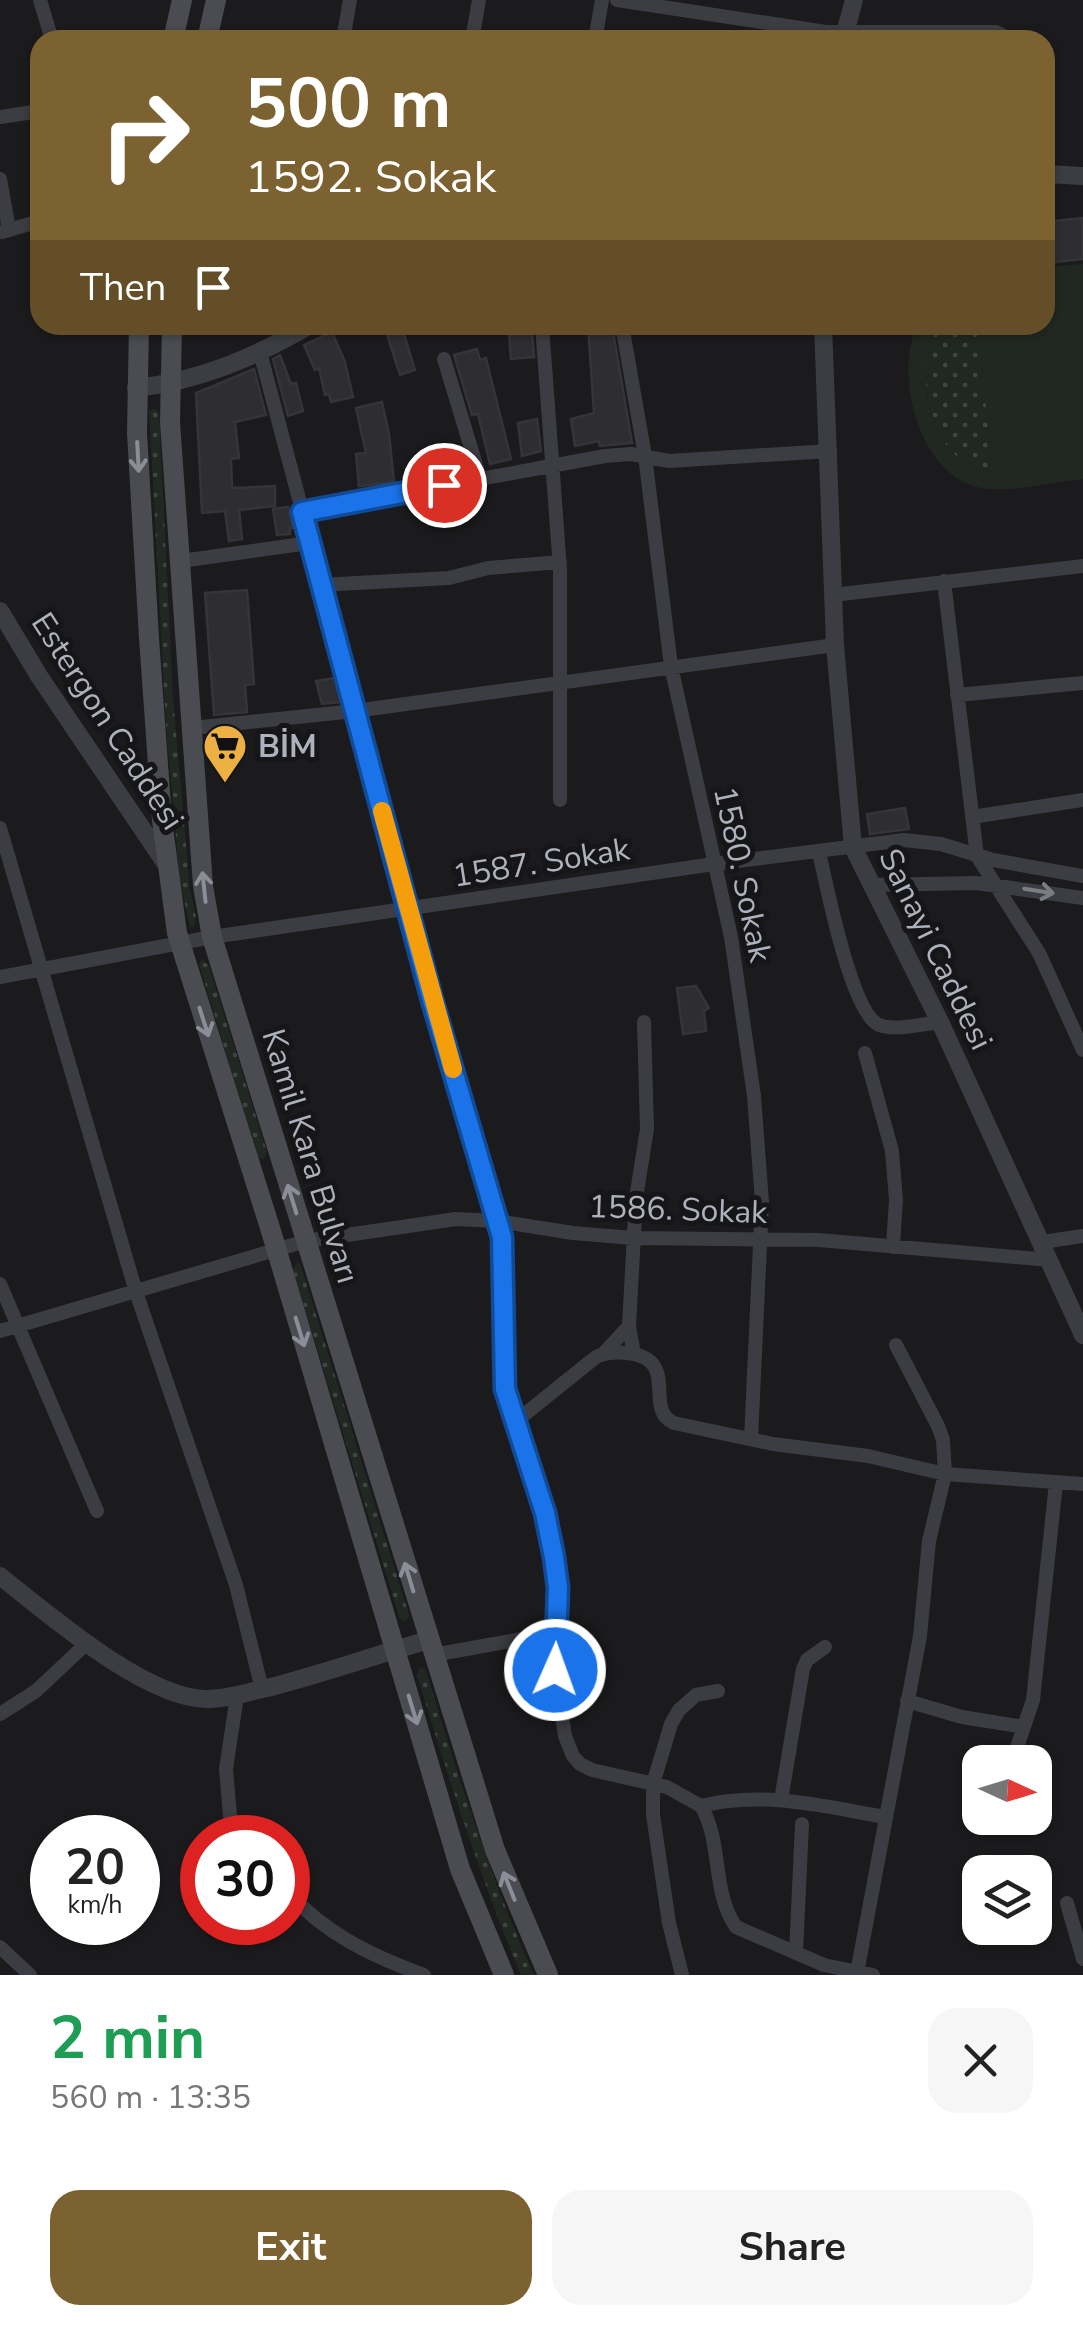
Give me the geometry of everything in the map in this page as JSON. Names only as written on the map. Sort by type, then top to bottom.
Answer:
[{"type":"main road","points":[[176,30],[182,0]]},
{"type":"main road","points":[[209,30],[216,0]]},
{"type":"main road","name":"Kamil Kara Bulvarı","points":[[139,335],[136,388],[148,638],[166,864],[179,942],[460,1869],[504,1975]]},
{"type":"main road","name":"Kamil Kara Bulvarı","points":[[171,335],[169,384],[192,728],[203,886],[212,936],[495,1850],[548,1975]]},
{"type":"street","points":[[40,0],[49,30]]},
{"type":"street","points":[[344,30],[350,0]]},
{"type":"street","points":[[474,30],[479,0]]},
{"type":"street","points":[[597,30],[602,0]]},
{"type":"street","points":[[617,0],[803,30]]},
{"type":"street","points":[[721,16],[724,0]]},
{"type":"street","points":[[846,30],[854,0]]},
{"type":"street","points":[[0,117],[30,112]]},
{"type":"street","points":[[1055,175],[1083,176]]},
{"type":"street","points":[[0,179],[5,232],[30,224]]},
{"type":"street","points":[[136,388],[169,384],[224,368],[260,352],[283,335]]},
{"type":"street","points":[[543,335],[560,562],[560,800]]},
{"type":"street","name":"1580. Sokak","points":[[624,335],[646,456],[671,666],[730,937],[750,1061],[761,1186],[750,1439]]},
{"type":"street","name":"Sanayi Caddesi","points":[[824,335],[835,645],[853,847],[940,1022],[1083,1335]]},
{"type":"street","points":[[260,352],[408,910],[504,1250],[505,1389],[550,1536],[558,1588],[557,1693],[573,1756],[592,1770],[653,1784],[702,1806],[727,1800],[781,1800],[886,1817]]},
{"type":"street","points":[[444,359],[480,478]]},
{"type":"street","points":[[302,512],[606,456],[669,460],[830,450]]},
{"type":"street","points":[[181,561],[309,542]]},
{"type":"street","points":[[320,586],[448,578],[488,568],[560,562]]},
{"type":"street","points":[[833,595],[1083,566]]},
{"type":"street","points":[[944,581],[977,856],[1055,984],[1083,1050]]},
{"type":"street","name":"Estergon Caddesi","points":[[0,611],[6,637],[166,864]]},
{"type":"street","points":[[192,728],[355,712],[835,645]]},
{"type":"street","points":[[958,695],[1083,684]]},
{"type":"street","points":[[972,817],[1083,800]]},
{"type":"street","points":[[0,828],[136,1292],[214,1515],[262,1689]]},
{"type":"street","name":"1587. Sokak","points":[[0,977],[212,936],[714,864],[917,840],[1083,876]]},
{"type":"street","points":[[819,852],[838,938],[869,1018],[884,1026],[940,1022]]},
{"type":"street","points":[[872,885],[950,882],[1083,898]]},
{"type":"street","points":[[634,1354],[628,1326],[648,1106],[644,1022]]},
{"type":"street","points":[[865,1053],[892,1150],[896,1200],[893,1247]]},
{"type":"street","name":"1586. Sokak","points":[[0,1330],[306,1242],[456,1219],[633,1238],[761,1238],[893,1247],[1046,1251],[1083,1236]]},
{"type":"street","points":[[0,1284],[97,1511]]},
{"type":"street","points":[[514,1422],[604,1353],[628,1326]]},
{"type":"street","points":[[849,1972],[886,1817],[922,1624],[929,1541],[944,1474],[943,1440],[938,1426],[896,1345]]},
{"type":"street","points":[[604,1353],[645,1356],[657,1369],[666,1419],[750,1439],[868,1456],[944,1474],[1083,1484]]},
{"type":"street","points":[[1018,1745],[1032,1700],[1056,1483]]},
{"type":"street","points":[[0,1576],[87,1643],[167,1691],[198,1699],[236,1696],[395,1650],[555,1633]]},
{"type":"street","points":[[0,1714],[36,1691],[87,1643]]},
{"type":"street","points":[[781,1800],[803,1669],[814,1653],[825,1647]]},
{"type":"street","points":[[682,1975],[669,1922],[653,1815],[653,1784],[671,1724],[680,1710],[696,1695],[718,1690]]},
{"type":"street","points":[[230,1815],[226,1769],[236,1696]]},
{"type":"street","points":[[907,1702],[962,1717],[1024,1727]]},
{"type":"street","points":[[702,1806],[730,1918],[747,1933],[824,1965],[873,1975]]},
{"type":"street","points":[[796,1953],[802,1824]]},
{"type":"street","points":[[1067,1903],[1083,1959]]},
{"type":"street","points":[[310,1914],[344,1940],[424,1975]]},
{"type":"street","points":[[0,1946],[30,1975]]},
{"type":"shaded area","points":[[1083,264],[1083,479],[1001,489],[966,483],[946,469],[930,449],[919,425],[911,399],[909,372],[914,335],[935,335],[926,367],[926,391],[940,435],[953,453],[971,466],[994,471],[977,335],[1055,335],[1055,266]]},
{"type":"shaded area","points":[[935,335],[977,335],[994,471],[972,466],[940,436],[927,391]]},
{"type":"shaded area","points":[[156,409],[173,698],[194,927],[190,927],[180,882],[166,725],[149,410]]},
{"type":"shaded area","points":[[202,959],[209,966],[267,1152],[264,1159],[256,1153],[199,964]]},
{"type":"shaded area","points":[[297,1262],[409,1615],[406,1622],[400,1619],[293,1270]]},
{"type":"shaded area","points":[[420,1668],[427,1674],[476,1826],[534,1975],[521,1975],[492,1901],[417,1675]]},
{"type":"building","points":[[1083,218],[1083,259],[1055,262],[1055,221]]},
{"type":"building","points":[[333,335],[353,397],[331,402],[329,394],[325,395],[319,368],[315,370],[304,345]]},
{"type":"building","points":[[387,335],[404,335],[415,370],[400,375]]},
{"type":"building","points":[[509,335],[532,335],[534,357],[511,359]]},
{"type":"building","points":[[589,335],[614,335],[632,443],[600,446],[599,441],[575,446],[571,419],[594,413]]},
{"type":"building","points":[[477,349],[480,360],[486,358],[511,459],[490,464],[478,414],[472,415],[454,355]]},
{"type":"building","points":[[280,355],[291,384],[296,383],[303,411],[288,416],[273,359]]},
{"type":"building","points":[[254,369],[266,415],[235,422],[239,458],[231,459],[232,488],[275,486],[275,506],[239,510],[242,539],[229,541],[225,511],[202,513],[196,393]]},
{"type":"building","points":[[382,402],[394,482],[359,486],[356,454],[366,453],[356,408]]},
{"type":"building","points":[[537,419],[541,451],[522,456],[518,423]]},
{"type":"building","points":[[288,507],[293,528],[290,534],[277,535],[273,509]]},
{"type":"building","points":[[247,590],[254,684],[245,685],[247,712],[214,715],[205,593]]},
{"type":"building","points":[[336,678],[342,702],[322,704],[316,681]]},
{"type":"building","points":[[905,808],[909,829],[870,834],[867,814]]},
{"type":"building","points":[[696,986],[709,1008],[704,1011],[706,1031],[683,1034],[677,988]]},
{"type":"slow traffic","points":[[382,811],[453,1069]]},
{"type":"place","name":"BİM","points":[[225,784]]},
{"type":"route","points":[[444,485],[302,512],[432,1000],[502,1237],[505,1389],[545,1513],[554,1557],[558,1588],[555,1670]]}]
